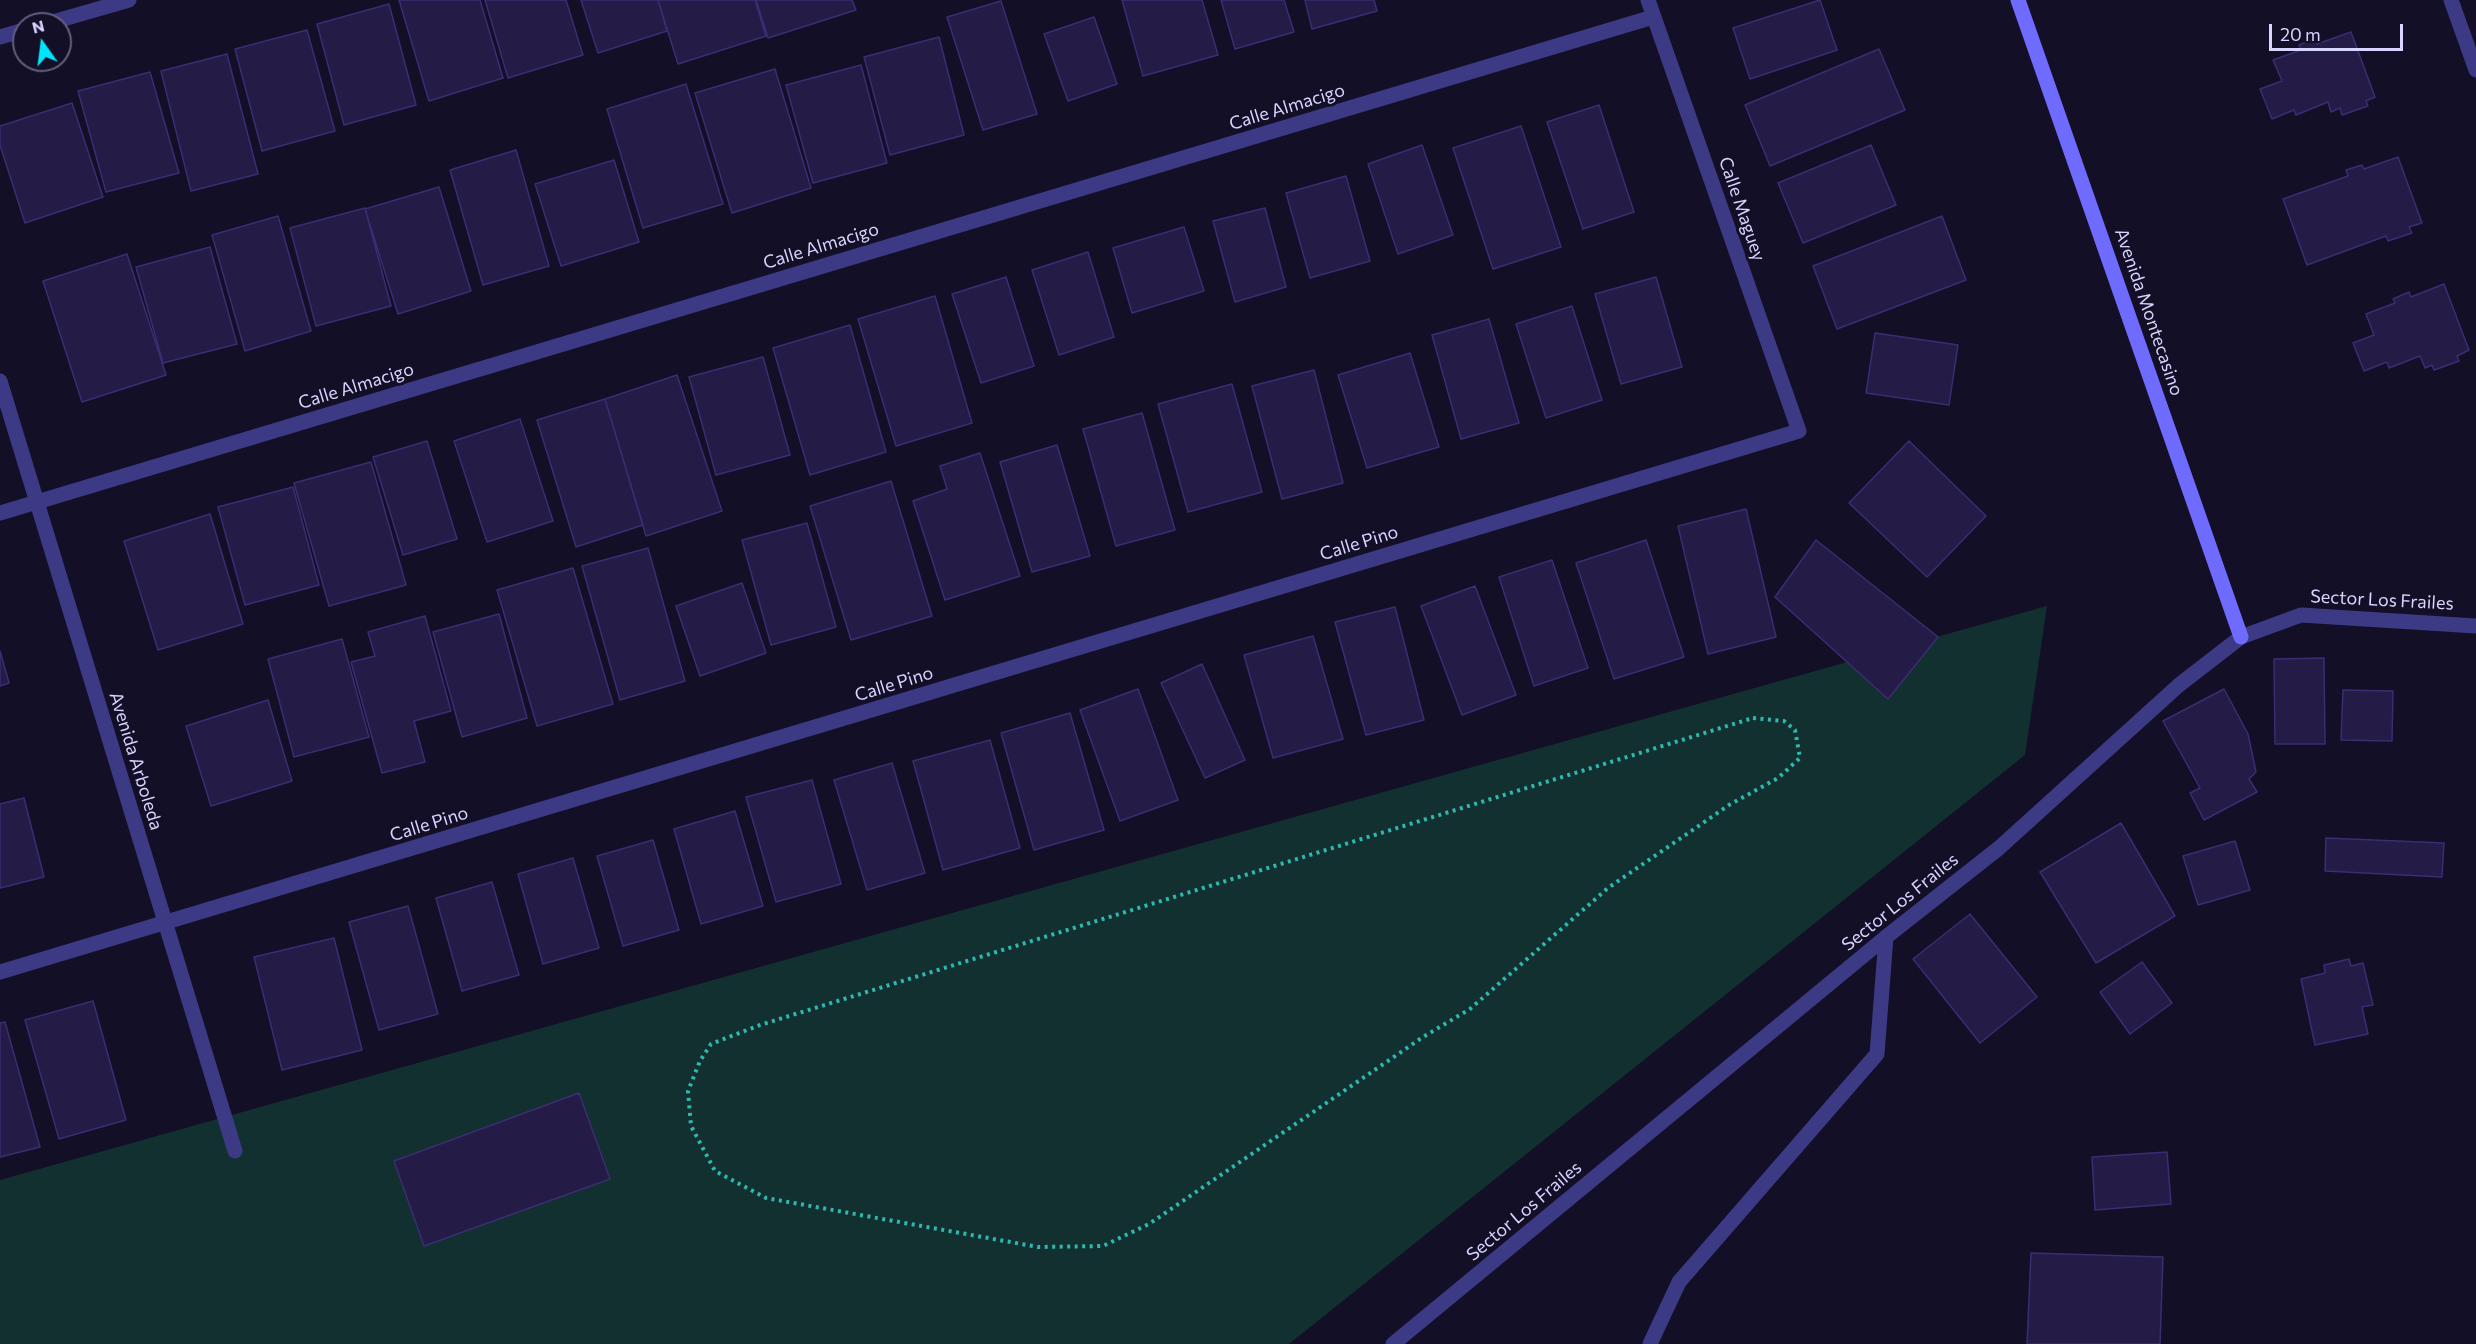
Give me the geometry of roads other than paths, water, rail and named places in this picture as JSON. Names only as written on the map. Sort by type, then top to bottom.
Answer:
[{"type":"street","points":[[72,16],[129,0]]},
{"type":"street","name":"Calle Maguey","points":[[1648,0],[1799,432]]},
{"type":"street","name":"Avenida Montecasino","points":[[2018,0],[2241,637]]},
{"type":"street","points":[[2451,0],[2476,70]]},
{"type":"street","name":"Calle Almacigo","points":[[0,513],[1653,17]]},
{"type":"street","name":"Avenida Arboleda","points":[[0,381],[39,501],[164,924],[235,1151]]},
{"type":"street","name":"Calle Pino","points":[[0,972],[1799,432]]},
{"type":"street","name":"Sector Los Frailes","points":[[1393,1344],[1886,937],[1999,848],[2179,685],[2241,637],[2301,615],[2476,626]]},
{"type":"street","points":[[1650,1344],[1679,1282],[1877,1054],[1886,937]]}]
